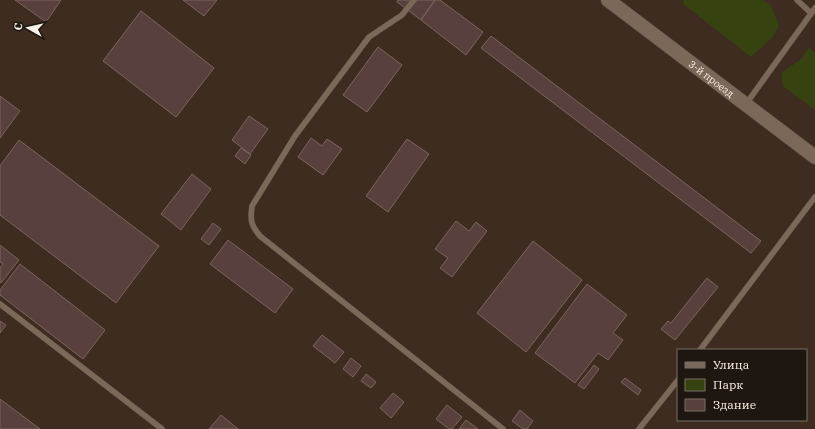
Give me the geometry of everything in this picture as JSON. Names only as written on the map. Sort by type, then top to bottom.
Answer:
[{"type":"street","name":"3-й проезд","points":[[608,0],[815,157]]},
{"type":"lane","points":[[414,0],[402,15],[369,37],[295,136],[252,206],[251,216],[253,228],[260,236],[502,429]]},
{"type":"lane","points":[[746,104],[813,10],[797,0]]},
{"type":"lane","points":[[701,349],[815,197]]},
{"type":"lane","points":[[0,304],[162,429]]},
{"type":"lane","points":[[639,429],[677,381]]},
{"type":"green space","points":[[684,0],[763,0],[771,5],[779,26],[773,37],[751,57],[683,4]]},
{"type":"green space","points":[[809,48],[815,52],[815,110],[783,86],[781,73],[800,60]]},
{"type":"building","points":[[15,0],[61,0],[46,22]]},
{"type":"building","points":[[183,0],[217,0],[204,16]]},
{"type":"building","points":[[398,0],[435,0],[421,20],[397,2]]},
{"type":"building","points":[[435,0],[440,0],[483,32],[466,55],[421,20]]},
{"type":"building","points":[[141,11],[214,68],[176,117],[103,61]]},
{"type":"building","points":[[491,36],[761,241],[751,253],[481,48]]},
{"type":"building","points":[[378,47],[402,65],[367,112],[343,95]]},
{"type":"building","points":[[0,96],[20,111],[0,138]]},
{"type":"building","points":[[249,116],[268,129],[250,154],[232,140]]},
{"type":"building","points":[[311,138],[322,146],[327,139],[342,149],[323,175],[298,157]]},
{"type":"building","points":[[407,139],[429,154],[388,212],[366,196]]},
{"type":"building","points":[[19,140],[159,246],[116,303],[0,215],[0,166]]},
{"type":"building","points":[[241,148],[251,155],[245,164],[235,156]]},
{"type":"building","points":[[192,174],[211,189],[181,230],[161,214]]},
{"type":"building","points":[[456,221],[469,231],[476,222],[487,231],[452,277],[440,268],[448,258],[435,249]]},
{"type":"building","points":[[213,223],[221,229],[209,245],[201,239]]},
{"type":"building","points":[[228,240],[293,289],[275,313],[210,264]]},
{"type":"building","points":[[533,241],[582,280],[526,352],[477,313]]},
{"type":"building","points":[[0,245],[19,260],[1,283],[0,268],[3,264],[0,262]]},
{"type":"building","points":[[20,264],[105,330],[83,359],[0,295],[0,290]]},
{"type":"building","points":[[707,278],[718,287],[675,340],[661,329],[668,321],[671,323]]},
{"type":"building","points":[[587,284],[627,315],[613,333],[623,340],[608,360],[598,353],[575,383],[535,353]]},
{"type":"building","points":[[0,321],[6,325],[0,333]]},
{"type":"building","points":[[322,335],[344,352],[335,363],[313,346]]},
{"type":"building","points":[[351,358],[361,366],[353,377],[343,369]]},
{"type":"building","points":[[594,365],[599,369],[584,389],[578,385]]},
{"type":"building","points":[[366,374],[376,382],[371,388],[361,381]]},
{"type":"building","points":[[625,378],[641,390],[638,395],[621,382]]},
{"type":"building","points":[[393,393],[404,402],[391,418],[380,408]]},
{"type":"building","points":[[0,399],[40,429],[0,429]]},
{"type":"building","points":[[447,405],[462,417],[452,429],[449,429],[436,419]]},
{"type":"building","points":[[520,410],[533,421],[527,429],[523,429],[512,421]]},
{"type":"building","points":[[221,415],[238,429],[209,429]]},
{"type":"building","points":[[466,420],[478,429],[459,429]]}]
